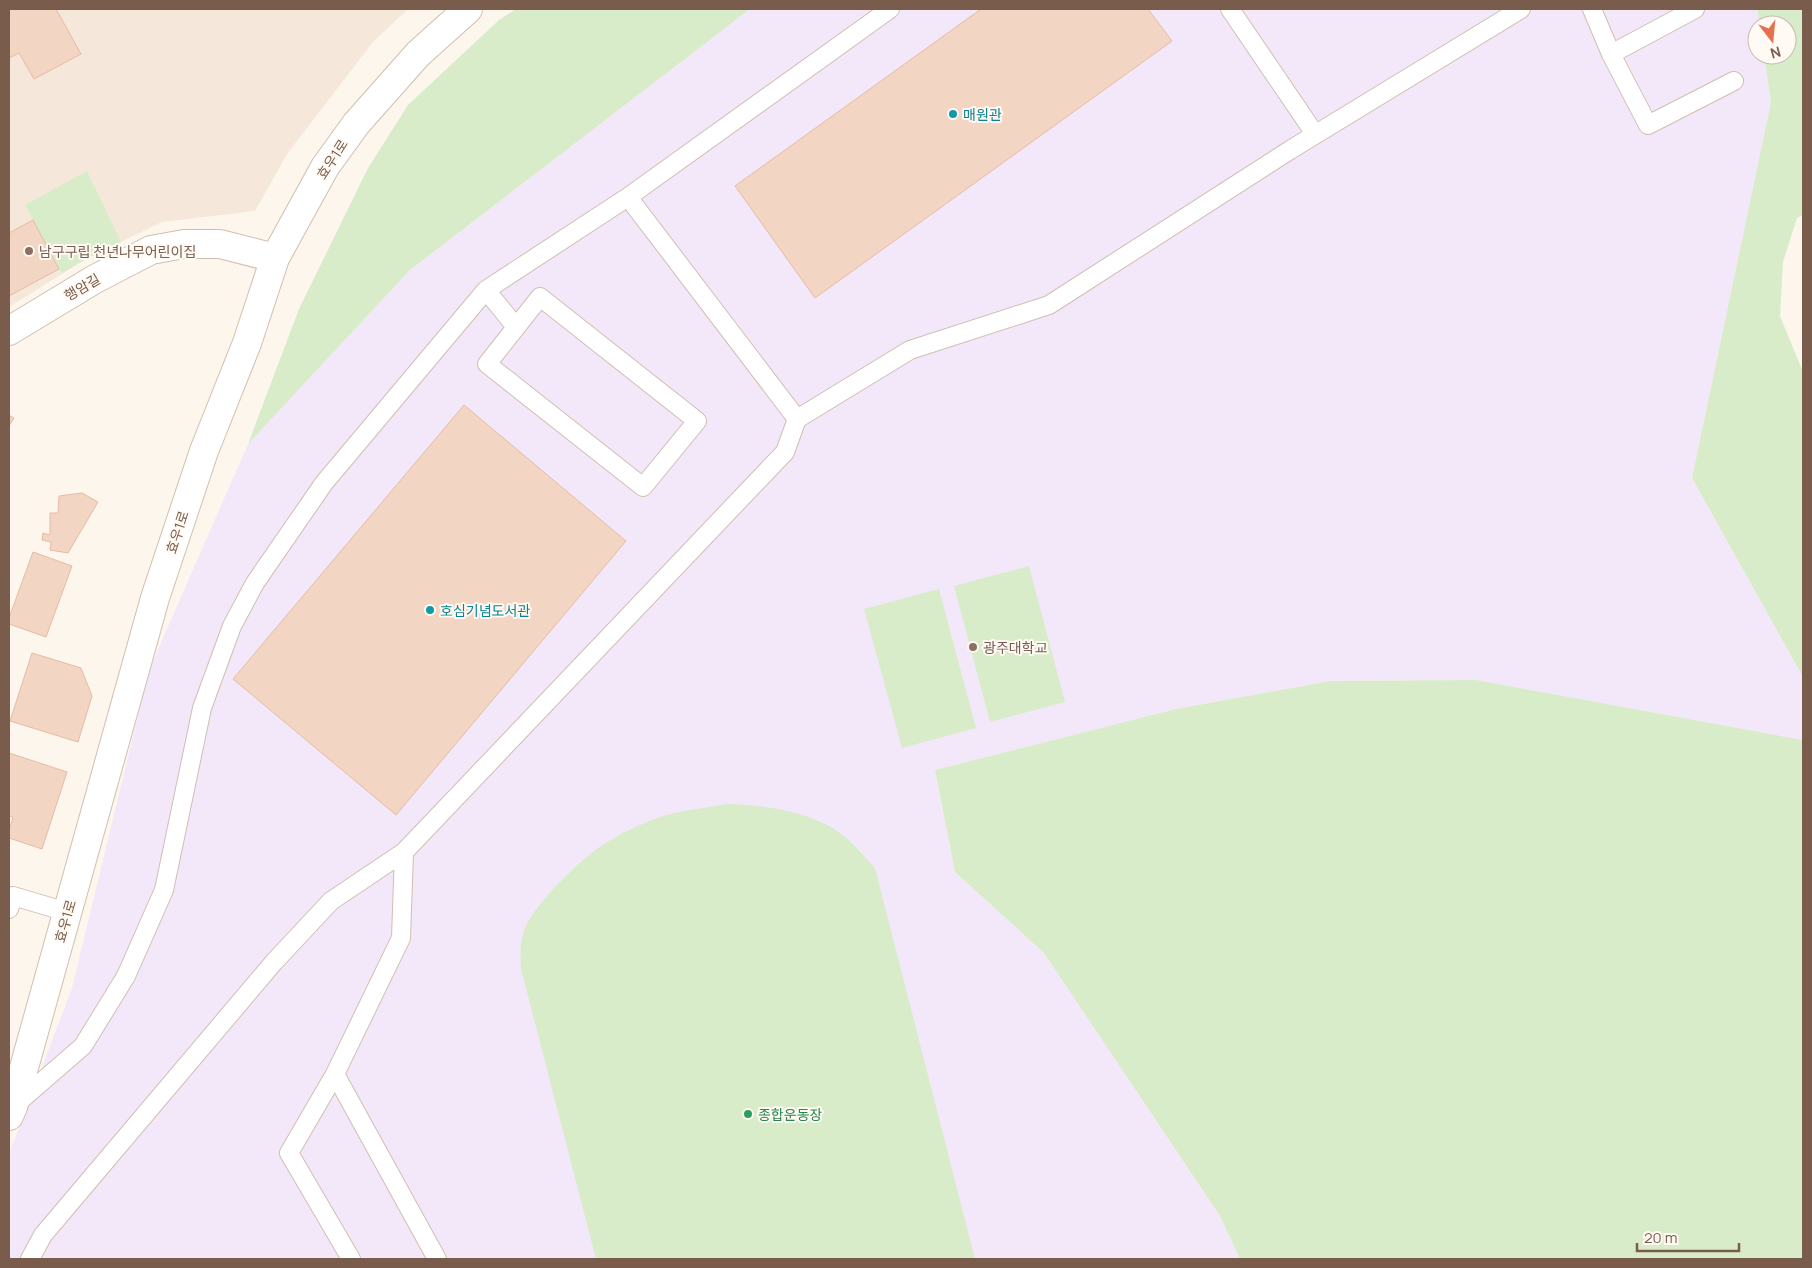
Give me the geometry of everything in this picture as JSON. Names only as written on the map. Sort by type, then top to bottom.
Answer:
[{"type":"street","name":"효우1로","points":[[11,1111],[155,598],[204,451],[248,343],[275,258],[325,167],[356,124],[418,54],[468,9]]},
{"type":"street","name":"행암길","points":[[9,331],[95,279],[152,250],[184,244],[220,244],[275,258]]},
{"type":"lane","points":[[11,1111],[83,1046],[126,976],[164,890],[202,708],[232,626],[255,583],[324,483],[486,290],[628,197],[890,9]]},
{"type":"lane","points":[[1230,9],[1315,134]]},
{"type":"lane","points":[[30,1259],[43,1235],[274,962],[331,901],[404,852],[785,452],[796,419],[910,350],[1049,305],[1315,134],[1521,9]]},
{"type":"lane","points":[[1592,9],[1611,54],[1648,125],[1734,82]]},
{"type":"lane","points":[[1611,54],[1695,9]]},
{"type":"lane","points":[[628,197],[796,419]]},
{"type":"lane","points":[[486,290],[516,327]]},
{"type":"lane","points":[[540,297],[696,421],[643,487],[487,364],[516,327],[540,297]]},
{"type":"lane","points":[[351,1259],[289,1153],[335,1074],[401,938],[404,852]]},
{"type":"lane","points":[[9,909],[13,896],[67,912]]},
{"type":"lane","points":[[335,1074],[438,1259]]},
{"type":"shaded area","points":[[9,9],[408,9],[373,42],[287,154],[255,211],[162,222],[86,259],[9,307]]},
{"type":"shaded area","name":"광주대학교","points":[[750,9],[1757,9],[1758,15],[1747,15],[1747,65],[1765,65],[1771,102],[1692,478],[1803,677],[1803,740],[1476,680],[1330,681],[1176,709],[935,770],[955,872],[1044,953],[1220,1216],[1240,1259],[9,1259],[9,1154],[72,988],[149,670],[248,444],[410,270]]},
{"type":"green space","points":[[516,9],[750,9],[410,270],[248,444],[299,309],[368,168],[408,105],[499,20]]},
{"type":"green space","points":[[1757,9],[1803,9],[1803,215],[1797,218],[1783,262],[1780,316],[1803,372],[1803,677],[1692,478],[1771,102],[1765,65],[1797,65],[1797,15],[1758,15]]},
{"type":"green space","points":[[87,171],[121,242],[62,273],[25,205]]},
{"type":"green space","points":[[1029,566],[1065,702],[990,722],[954,586]]},
{"type":"green space","points":[[939,589],[976,728],[902,748],[864,609]]},
{"type":"green space","points":[[1476,680],[1803,740],[1803,1259],[1240,1259],[1220,1216],[1044,953],[955,872],[935,770],[1176,709],[1330,681]]},
{"type":"green space","name":"종합운동장","points":[[727,804],[780,809],[805,816],[829,826],[854,845],[875,868],[975,1259],[596,1259],[521,969],[524,931],[528,921],[557,885],[581,862],[615,837],[663,816]]},
{"type":"building","points":[[9,9],[56,9],[81,54],[34,79],[19,53],[9,58]]},
{"type":"building","name":"매원관","points":[[981,9],[1148,9],[1172,41],[815,298],[735,186]]},
{"type":"building","name":"남구구립 천년나무어린이집","points":[[33,220],[59,269],[9,296],[9,233]]},
{"type":"building","name":"호심기념도서관","points":[[464,405],[626,541],[396,815],[233,679]]},
{"type":"building","points":[[9,415],[14,418],[9,426]]},
{"type":"building","points":[[82,493],[98,502],[68,553],[50,550],[51,542],[42,540],[43,533],[50,535],[50,513],[58,513],[59,496]]},
{"type":"building","points":[[33,552],[72,566],[46,637],[9,624],[9,618]]},
{"type":"building","points":[[32,653],[81,668],[92,696],[78,742],[10,721]]},
{"type":"building","points":[[9,753],[67,772],[42,849],[9,838],[13,817],[9,816]]},
{"type":"place","name":"매원관","points":[[953,114]]},
{"type":"place","name":"남구구립 천년나무어린이집","points":[[29,251]]},
{"type":"place","name":"호심기념도서관","points":[[430,610]]},
{"type":"place","name":"광주대학교","points":[[973,647]]},
{"type":"place","name":"종합운동장","points":[[748,1114]]}]
